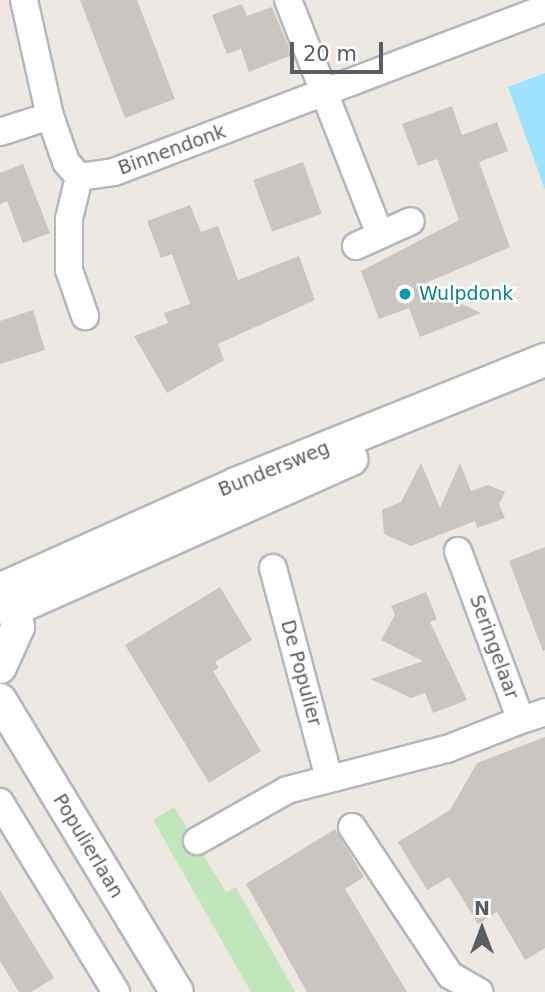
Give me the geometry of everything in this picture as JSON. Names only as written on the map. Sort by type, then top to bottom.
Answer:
[{"type":"street","points":[[24,0],[50,116],[66,162],[79,177],[69,219],[69,270],[85,316]]},
{"type":"street","points":[[288,0],[322,95],[380,235]]},
{"type":"street","name":"Binnendonk","points":[[79,177],[114,172],[545,8]]},
{"type":"street","points":[[0,132],[50,116]]},
{"type":"street","points":[[356,246],[411,221]]},
{"type":"street","name":"Bundersweg","points":[[8,592],[236,484],[545,360]]},
{"type":"street","name":"Bundersweg","points":[[8,592],[545,382]]},
{"type":"street","name":"Seringelaar","points":[[458,551],[533,716]]},
{"type":"street","name":"De Populier","points":[[273,568],[329,779]]},
{"type":"street","points":[[0,667],[14,647],[8,592]]},
{"type":"street","name":"Populierlaan","points":[[0,700],[177,992]]},
{"type":"street","points":[[197,841],[287,790],[447,749],[533,716]]},
{"type":"street","points":[[0,802],[116,992]]},
{"type":"street","points":[[352,827],[450,975],[480,992]]},
{"type":"green space","points":[[174,807],[226,892],[236,887],[295,992],[251,992],[153,820]]},
{"type":"water","points":[[545,73],[545,190],[508,87]]},
{"type":"building","points":[[80,0],[137,0],[175,99],[125,118]]},
{"type":"building","points":[[242,4],[247,16],[272,7],[292,55],[249,72],[241,49],[227,54],[212,15]]},
{"type":"building","points":[[452,106],[462,135],[497,122],[508,151],[479,162],[510,247],[421,285],[481,313],[420,337],[409,308],[379,319],[361,271],[459,220],[437,159],[418,166],[402,124]]},
{"type":"building","points":[[303,162],[322,214],[272,232],[253,180]]},
{"type":"building","points":[[23,164],[50,233],[23,243],[7,201],[0,204],[0,173]]},
{"type":"building","points":[[190,205],[201,232],[218,226],[238,280],[299,256],[315,300],[218,344],[224,360],[167,393],[134,336],[168,323],[164,313],[190,304],[172,254],[161,258],[147,221]]},
{"type":"building","points":[[33,310],[45,350],[0,364],[0,321]]},
{"type":"building","points":[[421,463],[440,508],[460,463],[471,491],[488,485],[505,492],[499,504],[505,518],[477,528],[475,521],[411,546],[384,534],[382,510],[401,502]]},
{"type":"building","points":[[545,547],[545,650],[543,651],[509,561]]},
{"type":"building","points":[[220,587],[252,640],[215,662],[219,668],[213,671],[261,751],[209,783],[125,645]]},
{"type":"building","points":[[426,592],[437,619],[430,622],[467,700],[433,713],[425,693],[411,698],[371,679],[423,661],[381,640],[395,615],[391,606]]},
{"type":"building","points":[[545,737],[545,948],[525,960],[497,912],[478,924],[449,877],[427,890],[398,842],[450,810],[477,763]]},
{"type":"building","points":[[335,829],[364,877],[345,889],[407,992],[307,992],[246,884]]},
{"type":"building","points":[[0,890],[54,978],[31,992],[19,992],[0,961]]},
{"type":"place","name":"Wulpdonk","points":[[405,294]]}]
